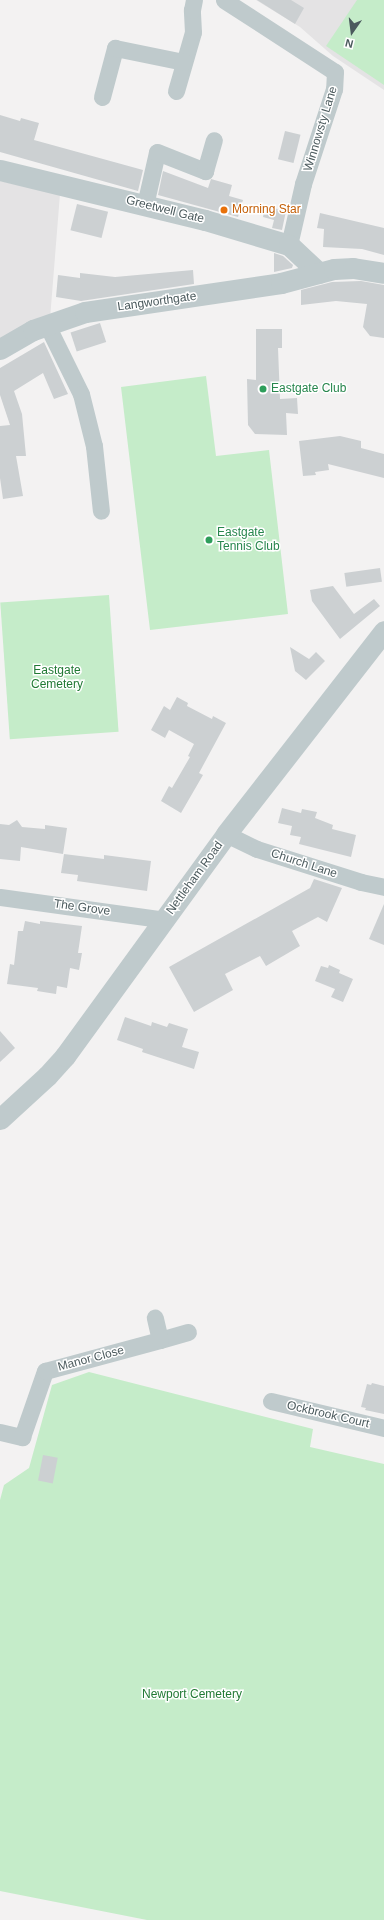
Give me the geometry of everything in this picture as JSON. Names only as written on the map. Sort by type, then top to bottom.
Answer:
[{"type":"street","points":[[176,91],[193,32],[192,10],[194,0]]},
{"type":"street","name":"Winnowsty Lane","points":[[224,0],[335,72],[334,89],[303,184],[289,245]]},
{"type":"street","points":[[102,97],[115,48],[184,62]]},
{"type":"street","points":[[145,204],[157,152],[205,171],[214,140]]},
{"type":"street","name":"Greetwell Gate","points":[[0,170],[145,204],[289,245],[319,273]]},
{"type":"street","name":"Langworthgate","points":[[0,349],[32,330],[86,312],[225,293],[288,282],[334,268],[353,268],[384,273]]},
{"type":"street","points":[[47,325],[80,394],[94,446],[101,511]]},
{"type":"street","name":"Nettleham Road","points":[[0,1119],[47,1076],[65,1056],[226,834],[384,631]]},
{"type":"street","name":"Church Lane","points":[[226,834],[257,849],[362,882],[384,886]]},
{"type":"street","name":"The Grove","points":[[0,897],[165,920]]},
{"type":"street","points":[[155,1318],[160,1340],[188,1332]]},
{"type":"street","name":"Manor Close","points":[[0,1432],[22,1437],[45,1371],[160,1340]]},
{"type":"street","name":"Ockbrook Court","points":[[271,1401],[384,1428]]},
{"type":"shaded area","points":[[256,0],[384,0],[384,90],[333,56],[300,27]]},
{"type":"shaded area","points":[[0,181],[60,194],[50,319],[0,339]]},
{"type":"green space","points":[[357,0],[384,0],[384,85],[326,46]]},
{"type":"green space","name":"Eastgate Tennis Club","points":[[206,376],[216,456],[269,450],[288,614],[150,630],[121,387]]},
{"type":"green space","name":"Eastgate Cemetery","points":[[109,595],[119,732],[10,739],[0,603]]},
{"type":"green space","name":"Newport Cemetery","points":[[89,1372],[313,1429],[310,1447],[384,1464],[384,1920],[147,1920],[0,1891],[0,1500],[4,1485],[29,1468],[52,1385]]},
{"type":"building","points":[[257,0],[291,0],[304,8],[295,24]]},
{"type":"building","points":[[0,115],[20,121],[21,118],[39,123],[34,140],[143,170],[138,191],[0,152]]},
{"type":"building","points":[[285,131],[301,135],[294,163],[278,159]]},
{"type":"building","points":[[163,171],[208,188],[211,179],[232,185],[229,196],[243,200],[238,217],[158,195]]},
{"type":"building","points":[[77,204],[108,212],[102,238],[70,230]]},
{"type":"building","points":[[265,206],[286,211],[282,230],[272,228],[274,220],[263,217]]},
{"type":"building","points":[[320,213],[384,228],[384,255],[362,249],[323,247],[324,229],[317,228]]},
{"type":"building","points":[[274,253],[283,256],[293,265],[292,268],[274,272]]},
{"type":"building","points":[[193,270],[194,284],[81,301],[56,297],[58,275],[80,278],[80,273],[115,277]]},
{"type":"building","points":[[361,281],[384,285],[384,338],[370,336],[363,327],[367,304],[336,301],[301,305],[301,290],[332,282]]},
{"type":"building","points":[[100,323],[106,342],[77,352],[71,333]]},
{"type":"building","name":"Eastgate Club","points":[[256,329],[282,329],[282,348],[278,348],[280,399],[297,398],[298,414],[286,413],[287,435],[255,434],[248,425],[247,379],[256,380]]},
{"type":"building","points":[[44,342],[68,394],[54,399],[43,373],[14,391],[22,414],[26,456],[16,456],[23,496],[3,499],[0,478],[0,426],[10,425],[0,395],[0,368]]},
{"type":"building","points":[[340,436],[361,441],[361,448],[384,454],[384,478],[328,464],[329,470],[315,472],[316,475],[303,476],[299,441]]},
{"type":"building","points":[[380,568],[382,582],[346,587],[344,573]]},
{"type":"building","points":[[333,586],[354,614],[374,599],[380,606],[340,639],[312,601],[310,590]]},
{"type":"building","points":[[290,647],[309,659],[316,652],[325,661],[306,680],[295,671]]},
{"type":"building","points":[[177,697],[188,703],[187,706],[212,719],[213,716],[226,723],[199,773],[203,775],[181,813],[161,801],[169,786],[172,788],[190,757],[188,756],[194,744],[169,730],[165,738],[151,730],[164,706],[170,710]]},
{"type":"building","points":[[282,808],[301,813],[302,809],[317,812],[315,818],[333,825],[332,829],[356,835],[351,857],[299,844],[301,837],[290,835],[292,826],[278,823]]},
{"type":"building","points":[[17,820],[22,827],[45,829],[45,825],[67,828],[63,854],[21,847],[20,861],[0,859],[0,824],[9,825]]},
{"type":"building","points":[[64,854],[104,859],[104,855],[151,861],[147,891],[77,881],[78,875],[61,873]]},
{"type":"building","points":[[314,879],[342,888],[327,922],[318,917],[292,931],[300,946],[266,966],[260,956],[225,974],[233,990],[194,1012],[169,967],[310,888]]},
{"type":"building","points":[[384,904],[384,945],[369,939]]},
{"type":"building","points":[[25,921],[40,924],[40,921],[82,926],[78,953],[82,953],[79,970],[70,968],[67,988],[57,986],[56,994],[37,991],[38,988],[7,984],[10,964],[14,965],[18,931],[23,931]]},
{"type":"building","points":[[329,965],[340,970],[339,973],[353,979],[343,1002],[331,997],[335,989],[315,981],[321,966],[328,968]]},
{"type":"building","points":[[125,1017],[151,1026],[152,1022],[167,1027],[169,1023],[188,1029],[182,1047],[199,1052],[194,1069],[142,1052],[143,1049],[117,1040]]},
{"type":"building","points":[[0,1031],[15,1048],[0,1062]]},
{"type":"building","points":[[372,1383],[384,1386],[384,1414],[365,1410],[366,1408],[361,1407],[367,1384],[371,1385]]},
{"type":"building","points":[[43,1455],[58,1458],[53,1483],[38,1481]]},
{"type":"place","name":"Morning Star","points":[[224,210]]},
{"type":"place","name":"Eastgate Club","points":[[263,389]]},
{"type":"place","name":"Eastgate Tennis Club","points":[[209,540]]}]
